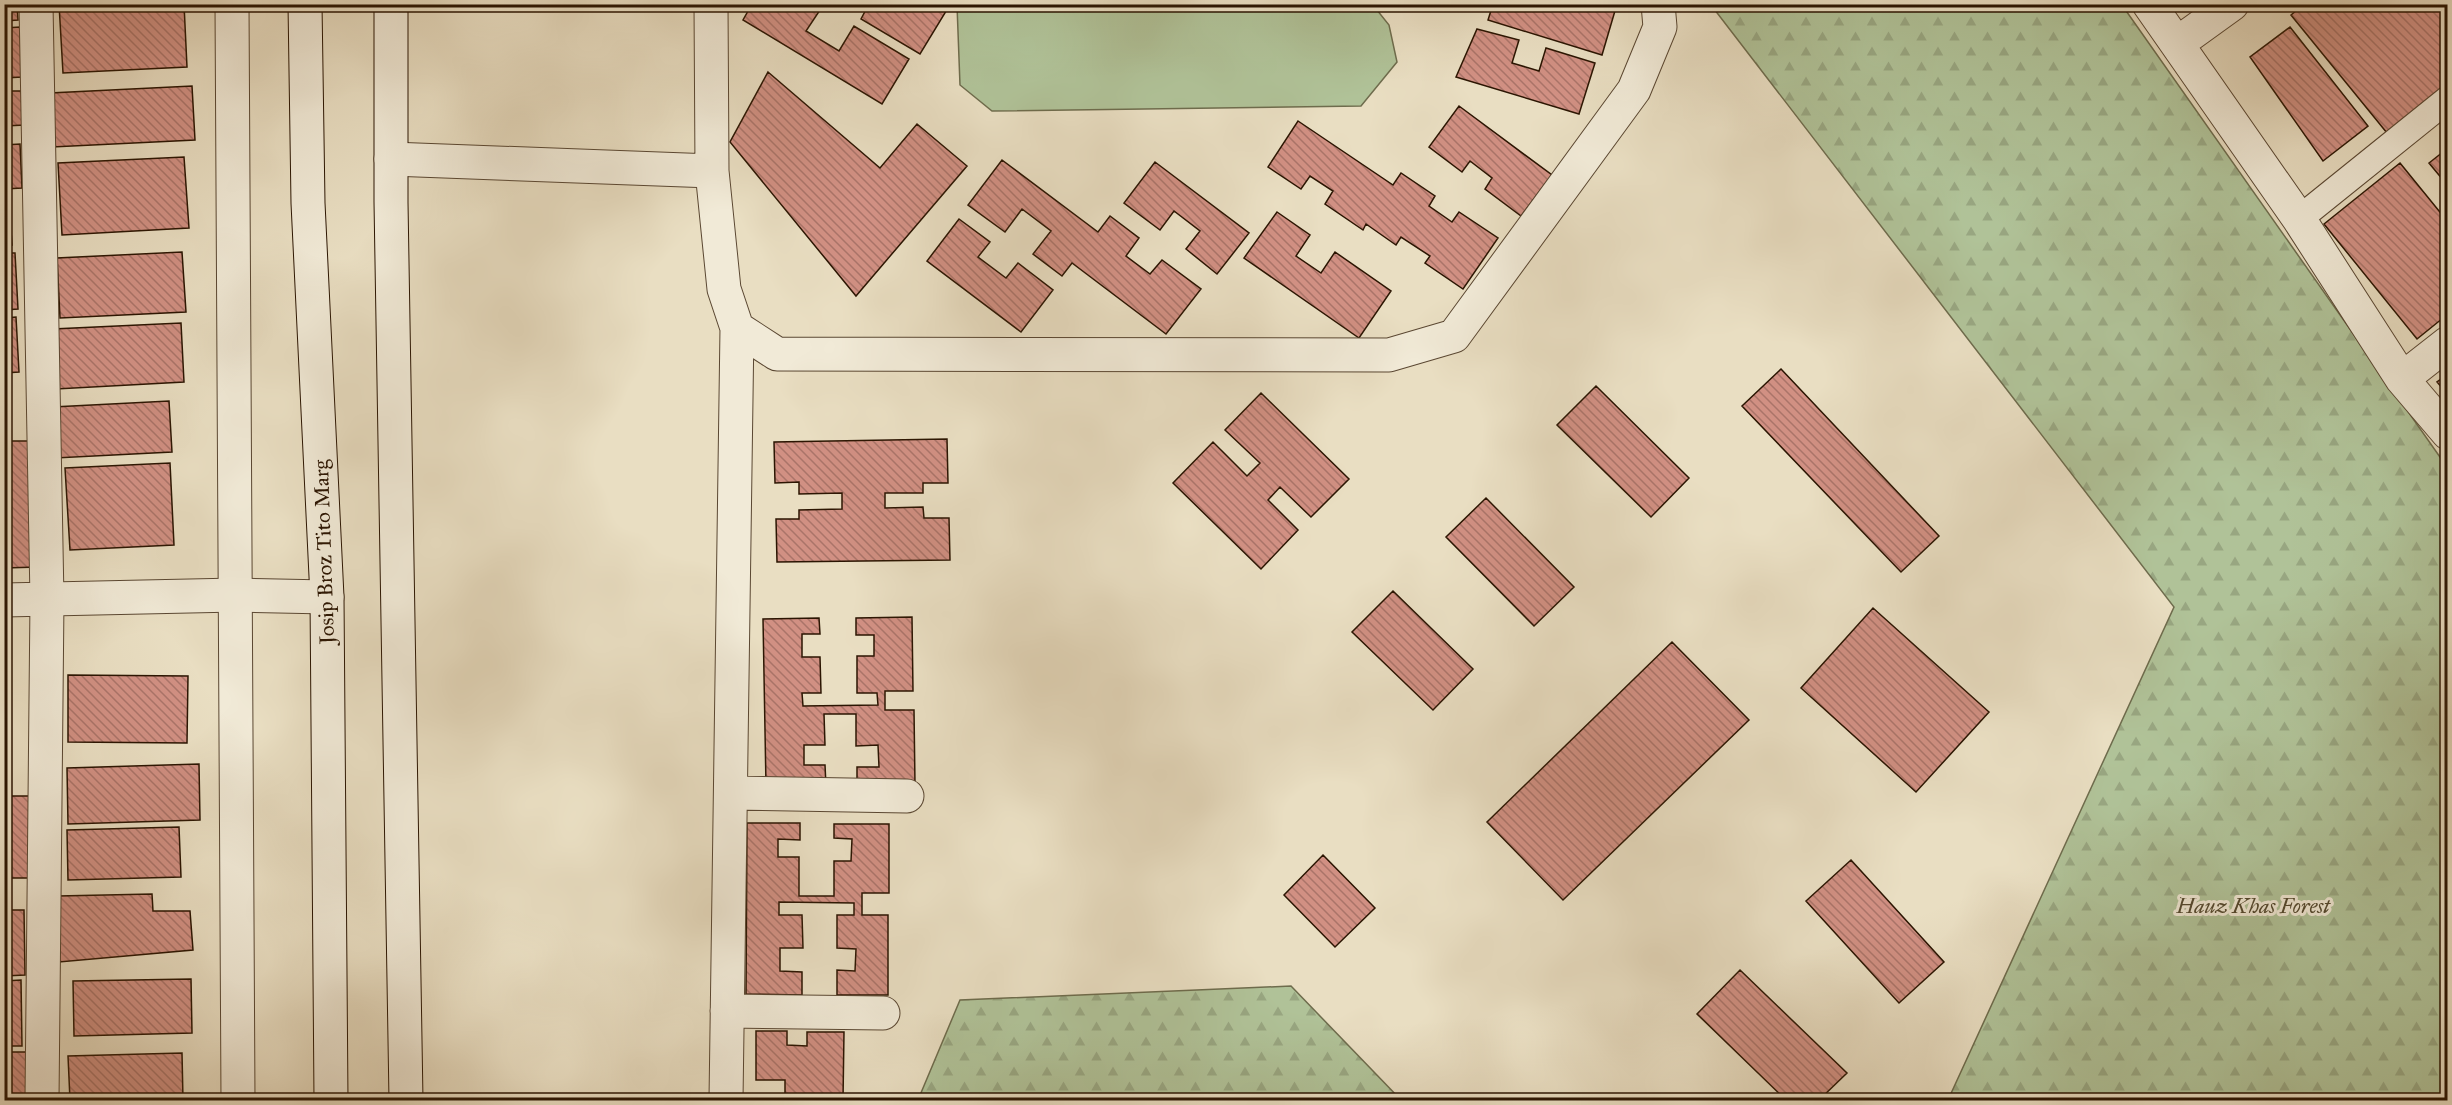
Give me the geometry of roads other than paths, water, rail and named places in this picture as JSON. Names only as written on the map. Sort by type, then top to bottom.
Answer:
[{"type":"street","points":[[36,4],[47,600],[42,1101]]},
{"type":"street","points":[[232,4],[238,1101]]},
{"type":"street","name":"Josip Broz Tito Marg","points":[[305,4],[308,203],[327,597],[331,1101]]},
{"type":"street","points":[[391,4],[391,159],[406,1101]]},
{"type":"street","points":[[711,4],[712,171],[724,289],[737,328],[726,1101]]},
{"type":"street","points":[[737,328],[777,354],[1389,355],[1454,336],[1634,90],[1660,27],[1658,4]]},
{"type":"street","points":[[2149,4],[2177,26],[2402,379],[2448,433]]},
{"type":"street","points":[[2177,26],[2232,4]]},
{"type":"street","points":[[391,159],[712,171]]},
{"type":"street","points":[[2402,379],[2448,343]]},
{"type":"street","points":[[4,600],[236,595],[327,597]]},
{"type":"street","points":[[731,794],[907,795]]},
{"type":"street","points":[[727,1011],[883,1012]]},
{"type":"lane","points":[[2300,219],[2448,99]]},
{"type":"park label","name":"Hauz Khas Forest","points":[[2253,906]]}]
